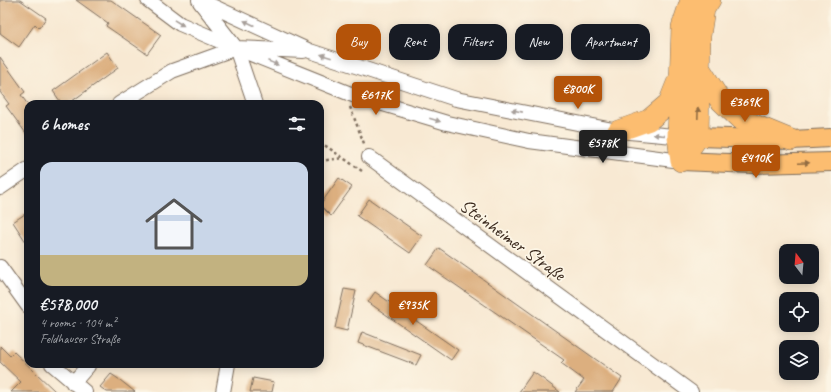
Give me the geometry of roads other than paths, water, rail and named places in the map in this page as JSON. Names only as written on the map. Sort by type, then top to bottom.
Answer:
[{"type":"highway","points":[[688,137],[678,81],[682,27],[691,0]]},
{"type":"highway","points":[[681,161],[688,137],[700,69],[700,36],[704,9],[710,0]]},
{"type":"highway","points":[[700,69],[720,100],[740,119],[792,140]]},
{"type":"highway","points":[[618,131],[649,120],[669,103],[678,81]]},
{"type":"main road","points":[[688,137],[792,140],[831,138]]},
{"type":"main road","points":[[681,161],[753,164],[831,162]]},
{"type":"street","points":[[148,0],[180,24],[236,48],[344,91],[447,123],[529,141],[681,161]]},
{"type":"street","points":[[199,0],[236,48],[254,100]]},
{"type":"street","points":[[199,0],[310,51],[456,99],[618,131],[688,137]]},
{"type":"street","points":[[125,100],[172,71],[236,48],[310,51]]},
{"type":"street","name":"Steinheimer Straße","points":[[369,157],[691,392]]},
{"type":"street","points":[[0,188],[24,172]]},
{"type":"street","points":[[0,267],[24,300]]},
{"type":"street","points":[[56,368],[85,392]]},
{"type":"street","points":[[73,383],[86,368]]},
{"type":"street","points":[[223,392],[227,368]]}]
